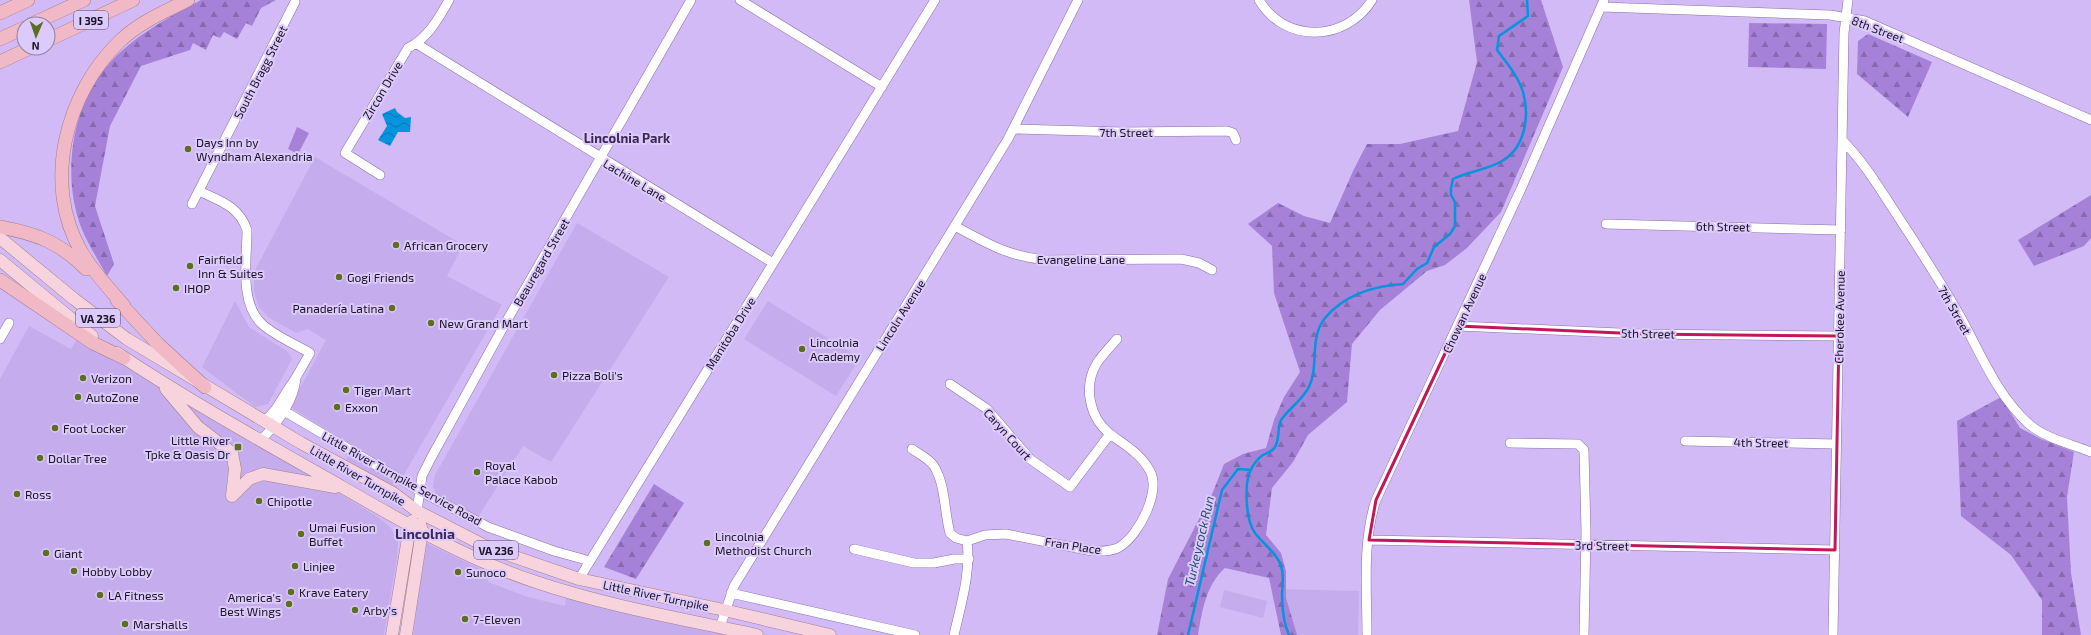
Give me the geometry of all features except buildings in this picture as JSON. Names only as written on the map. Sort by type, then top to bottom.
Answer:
[{"type":"highway","points":[[0,13],[28,0]]},
{"type":"highway","points":[[49,16],[84,0]]},
{"type":"highway","name":"I 395","points":[[56,36],[133,0]]},
{"type":"highway","points":[[124,306],[80,250],[70,224],[64,197],[62,169],[66,136],[80,96],[92,75],[108,54],[131,32],[188,0]]},
{"type":"highway","points":[[0,39],[16,32]]},
{"type":"highway","points":[[0,62],[16,55]]},
{"type":"highway","points":[[0,227],[18,230],[56,243],[75,257],[124,306],[158,344],[205,387]]},
{"type":"highway","points":[[0,280],[93,343],[124,358]]},
{"type":"main road","name":"Little River Turnpike","points":[[0,238],[68,294],[127,339],[205,387],[393,494],[417,511],[489,548],[579,579],[724,610],[830,635]]},
{"type":"main road","name":"Little River Turnpike","points":[[0,260],[96,339],[124,358],[260,440],[410,526],[483,561],[535,582],[580,595],[757,635]]},
{"type":"main road","points":[[158,379],[198,427],[232,453],[235,469],[232,496],[249,479],[263,474],[323,484],[349,491]]},
{"type":"main road","points":[[392,635],[410,526],[417,511]]},
{"type":"main road","name":"Beauregard Street","points":[[417,511],[422,531]]},
{"type":"main road","points":[[406,635],[422,531]]},
{"type":"street","name":"Zircon Drive","points":[[380,175],[345,153],[408,48],[417,44],[436,24],[449,0]]},
{"type":"street","name":"Beauregard Street","points":[[417,511],[422,476],[431,458],[691,0]]},
{"type":"street","points":[[740,0],[882,87]]},
{"type":"street","name":"Manitoba Drive","points":[[579,579],[935,0]]},
{"type":"street","name":"Lincoln Avenue","points":[[720,627],[730,592],[789,493],[955,226],[1012,130],[1078,0]]},
{"type":"street","points":[[1259,0],[1267,12],[1285,26],[1302,32],[1320,33],[1344,26],[1354,20],[1372,0]]},
{"type":"street","name":"Cherokee Avenue","points":[[1833,635],[1842,140],[1845,16],[1848,0]]},
{"type":"street","name":"South Bragg Street","points":[[192,204],[295,2]]},
{"type":"street","name":"8th Street","points":[[1603,4],[1845,16],[1865,21],[2091,120]]},
{"type":"street","name":"Chowan Avenue","points":[[1366,635],[1370,523],[1376,500],[1458,326],[1603,4]]},
{"type":"street","name":"Lachine Lane","points":[[417,44],[773,264]]},
{"type":"street","name":"7th Street","points":[[1012,130],[1227,132],[1233,133],[1236,140]]},
{"type":"street","name":"7th Street","points":[[1842,140],[1861,161],[1912,238],[1960,316],[1991,376],[2020,416],[2044,434],[2091,452]]},
{"type":"street","points":[[199,191],[234,209],[244,221],[247,230],[247,290],[253,313],[263,325],[310,352],[260,440]]},
{"type":"street","name":"6th Street","points":[[1606,224],[1840,230]]},
{"type":"street","name":"Evangeline Lane","points":[[955,226],[1008,253],[1029,258],[1046,260],[1181,259],[1199,263],[1212,270]]},
{"type":"street","points":[[0,339],[9,323]]},
{"type":"street","name":"5th Street","points":[[1458,326],[1642,334],[1839,336]]},
{"type":"street","name":"Fran Place","points":[[967,541],[985,535],[1006,534],[1092,551],[1105,551],[1121,547],[1134,533],[1150,504],[1153,486],[1150,472],[1142,460],[1129,446],[1102,427],[1096,417],[1089,394],[1091,378],[1098,362],[1117,339]]},
{"type":"street","points":[[269,424],[284,411],[295,391],[296,379]]},
{"type":"street","name":"Caryn Court","points":[[950,384],[986,408],[1030,459],[1070,487],[1110,434]]},
{"type":"street","name":"Little River Turnpike Service Road","points":[[284,411],[420,491],[488,527],[554,551],[590,561]]},
{"type":"street","name":"4th Street","points":[[1685,441],[1836,444]]},
{"type":"street","points":[[1510,443],[1578,444],[1582,446],[1584,450],[1584,635]]},
{"type":"street","points":[[912,449],[927,459],[937,474],[942,487],[950,533],[956,538],[967,541],[969,559],[954,635]]},
{"type":"street","name":"3rd Street","points":[[1369,540],[1835,550]]},
{"type":"street","points":[[854,549],[914,563],[934,563],[954,559],[969,559]]},
{"type":"street","points":[[730,592],[916,635]]},
{"type":"highlighted area","points":[[1458,326],[1642,334],[1839,336],[1835,550],[1369,540],[1376,500]]},
{"type":"shaded area","points":[[315,157],[463,245],[447,276],[502,305],[395,490],[346,460],[353,446],[290,407],[326,340],[308,329],[296,333],[268,317],[259,307],[254,291],[254,272]]},
{"type":"shaded area","points":[[577,223],[669,277],[551,462],[523,446],[478,517],[436,494],[433,486],[435,475]]},
{"type":"shaded area","points":[[235,301],[249,327],[288,352],[292,359],[268,404],[255,407],[202,367]]},
{"type":"shaded area","name":"Lincolnia Academy","points":[[768,301],[860,358],[836,396],[744,339]]},
{"type":"shaded area","points":[[29,326],[71,349],[79,336],[378,517],[391,528],[398,542],[397,557],[384,635],[0,635],[0,379]]},
{"type":"shaded area","points":[[426,543],[489,573],[488,582],[528,597],[565,606],[566,598],[748,635],[413,635]]},
{"type":"shaded area","points":[[1278,589],[1359,591],[1358,635],[1295,635]]},
{"type":"shaded area","points":[[1224,590],[1267,601],[1263,618],[1220,607]]},
{"type":"green space","points":[[201,0],[276,0],[261,8],[252,26],[246,23],[237,39],[224,32],[220,38],[213,35],[206,50],[193,43],[190,50],[141,66],[110,126],[95,206],[114,264],[107,276],[81,227],[75,207],[72,187],[71,165],[73,143],[85,101],[107,66],[127,46],[175,14]]},
{"type":"green space","points":[[1469,0],[1541,0],[1563,67],[1501,212],[1467,248],[1445,265],[1427,271],[1380,310],[1352,344],[1347,402],[1308,435],[1293,462],[1272,488],[1266,535],[1281,553],[1286,571],[1286,598],[1297,635],[1281,635],[1269,578],[1225,568],[1213,582],[1209,590],[1203,608],[1198,635],[1157,635],[1168,579],[1213,492],[1224,464],[1243,454],[1266,448],[1274,420],[1284,397],[1300,372],[1274,293],[1272,246],[1248,224],[1278,203],[1304,216],[1330,223],[1367,144],[1400,144],[1458,131],[1477,62]]},
{"type":"green space","points":[[1749,23],[1827,24],[1826,69],[1748,67]]},
{"type":"green space","points":[[1868,34],[1932,62],[1908,117],[1857,74],[1858,41]]},
{"type":"green space","points":[[297,127],[309,133],[298,154],[288,149]]},
{"type":"green space","points":[[2091,195],[2091,238],[2084,246],[2034,266],[2018,240]]},
{"type":"green space","points":[[2001,397],[2020,428],[2041,439],[2074,452],[2067,497],[2071,573],[2081,635],[2042,635],[2042,600],[2011,555],[1961,516],[1957,421]]},
{"type":"green space","points":[[654,484],[684,503],[636,579],[604,567]]},
{"type":"water","points":[[395,108],[397,112],[405,118],[411,117],[410,132],[398,132],[390,146],[378,140],[387,126],[382,114]]},
{"type":"waterway","name":"Turkeycock Run","points":[[1289,635],[1284,620],[1282,593],[1283,576],[1281,566],[1273,553],[1255,533],[1248,516],[1247,483],[1249,475],[1257,460],[1273,450],[1277,444],[1281,420],[1302,397],[1310,384],[1313,375],[1317,336],[1325,318],[1341,303],[1360,293],[1370,289],[1403,284],[1417,269],[1427,263],[1434,247],[1450,234],[1455,226],[1455,202],[1451,195],[1453,179],[1484,169],[1502,161],[1510,155],[1521,140],[1524,131],[1526,111],[1523,92],[1512,70],[1497,50],[1499,36],[1528,16],[1527,0]]},
{"type":"waterway","name":"Turkeycock Run","points":[[1188,635],[1222,490],[1238,469],[1251,470]]},
{"type":"place","name":"Days Inn by Wyndham Alexandria","points":[[188,149]]},
{"type":"place","name":"African Grocery","points":[[396,245]]},
{"type":"place","name":"Fairfield Inn & Suites","points":[[190,266]]},
{"type":"place","name":"Gogi Friends","points":[[339,277]]},
{"type":"place","name":"IHOP","points":[[176,288]]},
{"type":"place","name":"Panadería Latina","points":[[392,308]]},
{"type":"place","name":"New Grand Mart","points":[[431,323]]},
{"type":"place","name":"Lincolnia Academy","points":[[802,349]]},
{"type":"place","name":"Pizza Boli's","points":[[554,375]]},
{"type":"place","name":"Verizon","points":[[83,378]]},
{"type":"place","name":"Tiger Mart","points":[[346,390]]},
{"type":"place","name":"AutoZone","points":[[78,397]]},
{"type":"place","name":"Exxon","points":[[337,407]]},
{"type":"place","name":"Foot Locker","points":[[55,428]]},
{"type":"place","name":"Little River Tpke & Oasis Dr","points":[[238,447]]},
{"type":"place","name":"Dollar Tree","points":[[40,458]]},
{"type":"place","name":"Royal Palace Kabob","points":[[477,472]]},
{"type":"place","name":"Ross","points":[[17,494]]},
{"type":"place","name":"Chipotle","points":[[259,501]]},
{"type":"place","name":"Umai Fusion Buffet","points":[[301,534]]},
{"type":"place","name":"Lincolnia Methodist Church","points":[[707,543]]},
{"type":"place","name":"Giant","points":[[46,553]]},
{"type":"place","name":"Linjee","points":[[295,566]]},
{"type":"place","name":"Hobby Lobby","points":[[74,571]]},
{"type":"place","name":"Sunoco","points":[[458,572]]},
{"type":"place","name":"Krave Eatery","points":[[291,592]]},
{"type":"place","name":"LA Fitness","points":[[100,595]]},
{"type":"place","name":"America's Best Wings","points":[[289,604]]},
{"type":"place","name":"Arby's","points":[[355,610]]},
{"type":"place","name":"7-Eleven","points":[[465,619]]},
{"type":"place","name":"Marshalls","points":[[125,624]]},
{"type":"district","name":"Lincolnia Park","points":[[627,138]]},
{"type":"district","name":"Lincolnia","points":[[425,533]]}]
